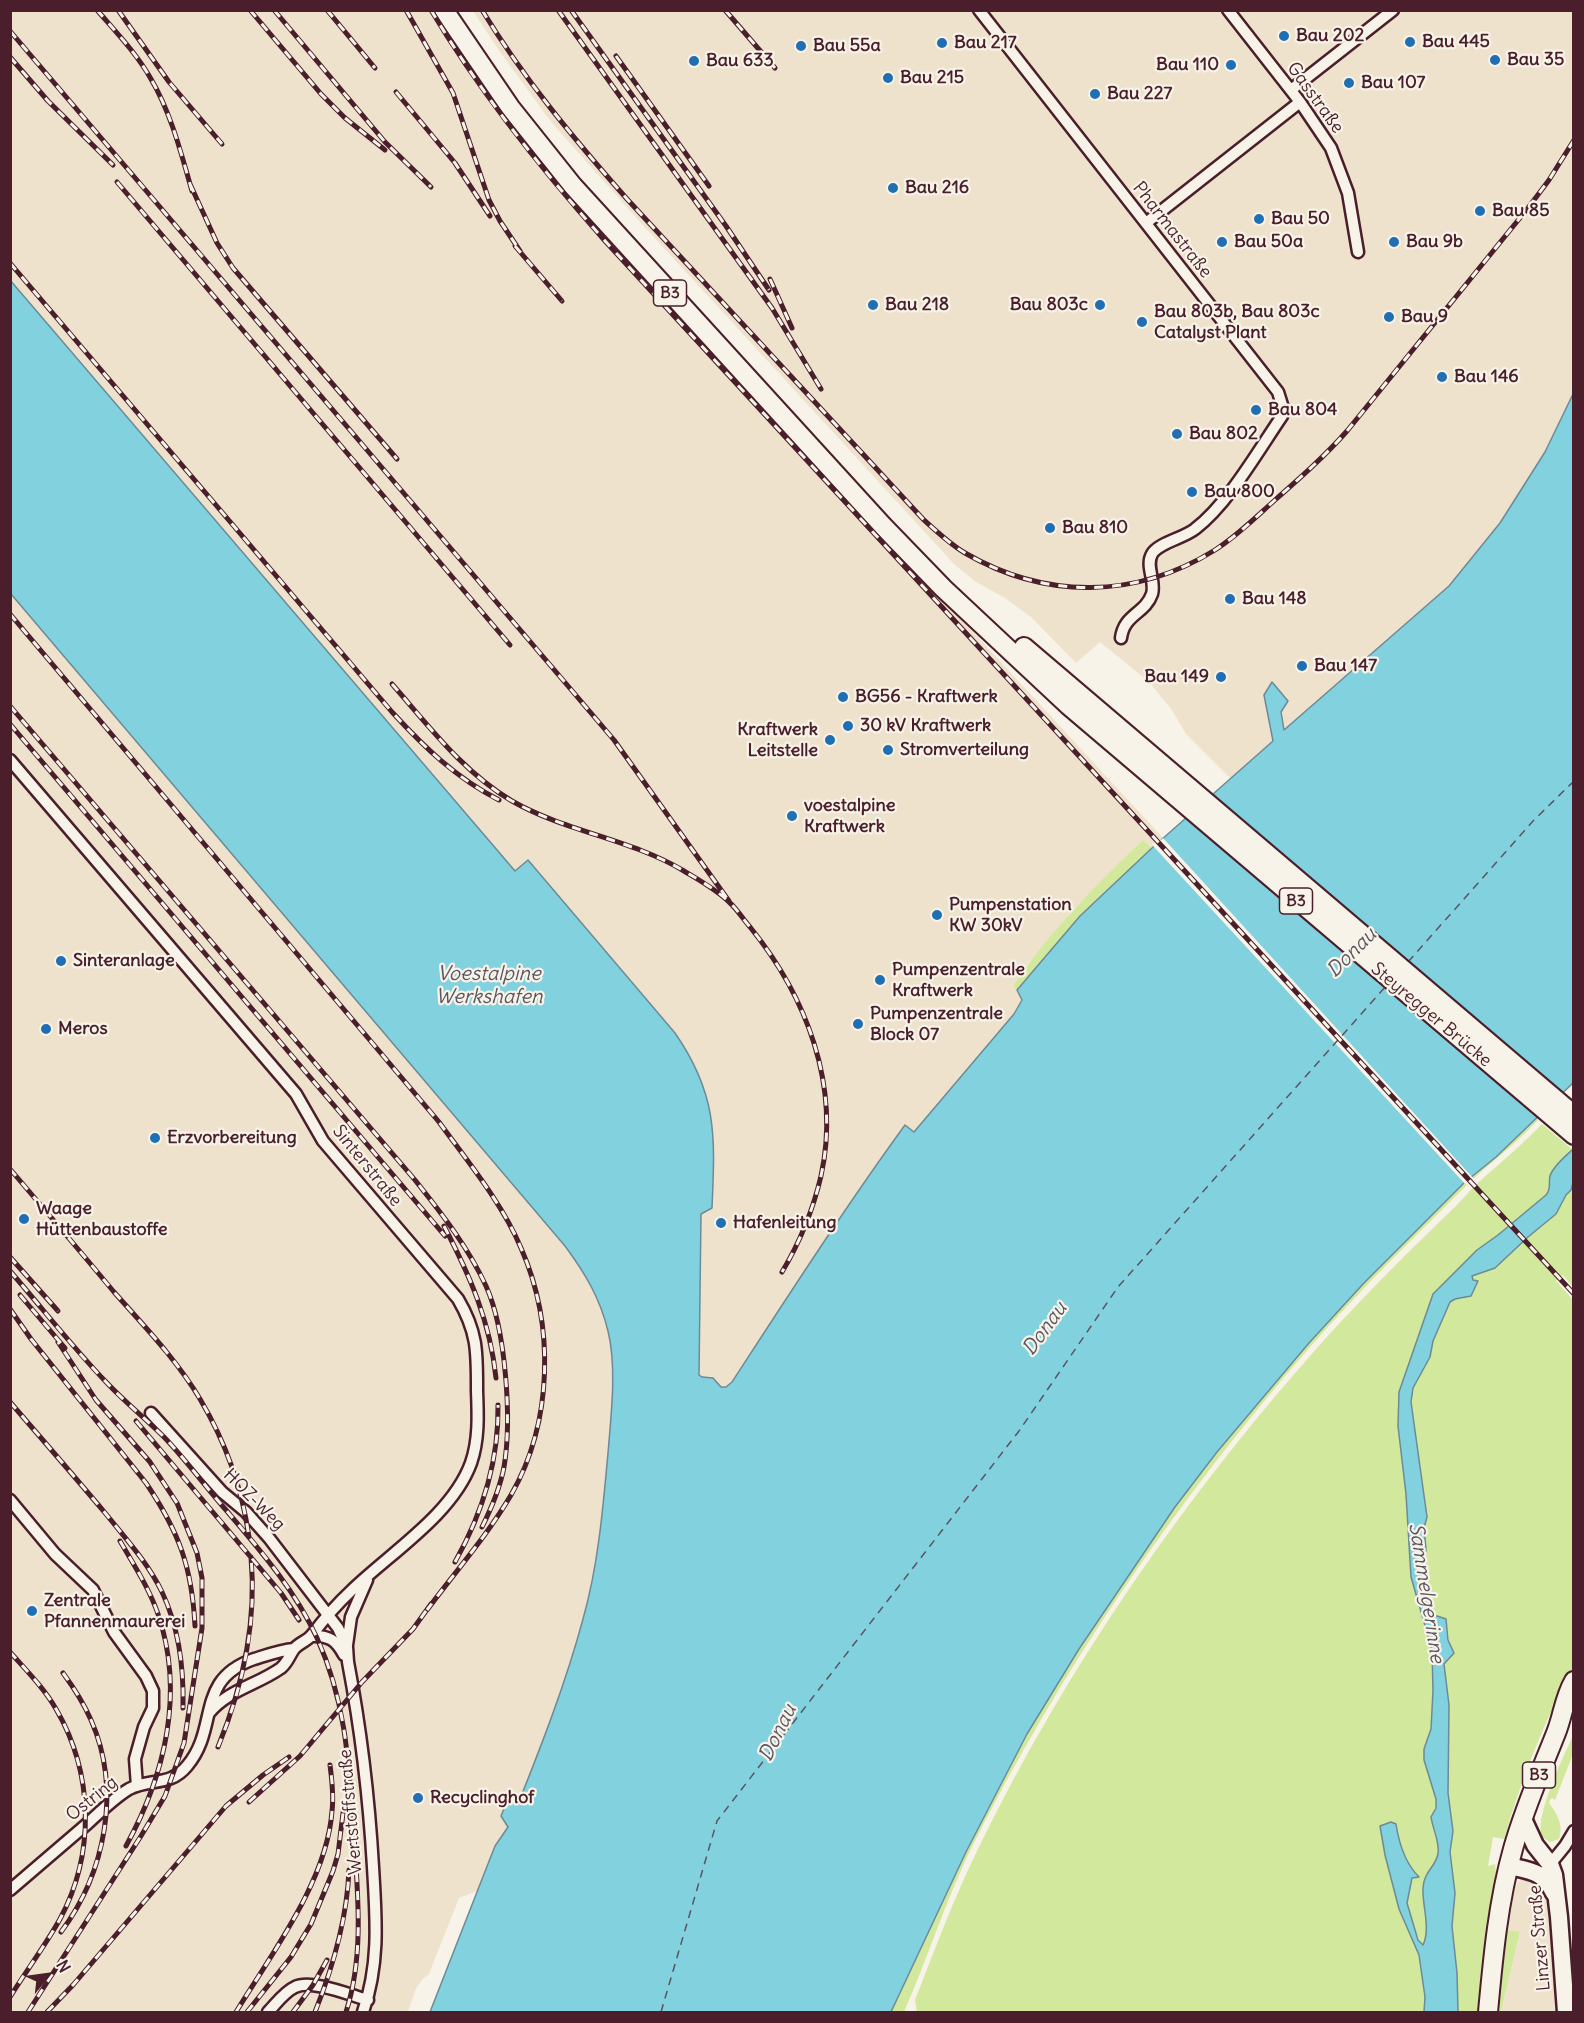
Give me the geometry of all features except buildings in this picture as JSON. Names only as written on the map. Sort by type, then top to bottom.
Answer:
[{"type":"main road","name":"B3","points":[[444,10],[476,59],[538,144],[636,256],[915,560],[1068,705],[1130,749]]},
{"type":"main road","name":"B3","points":[[458,10],[520,102],[581,178],[890,516],[977,605],[1036,658],[1130,749]]},
{"type":"main road","name":"Steyregger Brücke","points":[[1130,749],[1574,1115]]},
{"type":"main road","name":"Steyregger Brücke","points":[[1130,749],[1574,1135]]},
{"type":"main road","name":"B3","points":[[1488,2013],[1496,1935],[1511,1858],[1523,1819],[1557,1731],[1568,1691],[1574,1681]]},
{"type":"main road","name":"B3","points":[[1557,1731],[1574,1710]]},
{"type":"street","name":"Pharmastraße","points":[[978,10],[1278,392],[1283,408],[1282,416],[1214,513],[1187,536],[1160,546],[1151,555],[1149,562],[1152,593],[1148,602],[1122,628],[1121,638]]},
{"type":"street","name":"Gasstraße","points":[[1227,10],[1320,129],[1340,169],[1354,219],[1358,252]]},
{"type":"street","points":[[1291,90],[1393,10]]},
{"type":"street","points":[[1146,223],[1300,102]]},
{"type":"street","name":"Sinterstraße","points":[[10,760],[296,1094],[323,1141],[458,1299],[469,1318],[477,1354],[478,1424],[471,1462],[463,1479],[442,1509],[327,1615]]},
{"type":"street","name":"HOZ-Weg","points":[[151,1413],[222,1492],[256,1523],[327,1615]]},
{"type":"street","points":[[10,1500],[55,1554],[93,1590],[114,1632],[146,1676],[153,1691],[153,1708],[144,1727],[135,1759],[136,1786]]},
{"type":"street","points":[[347,1647],[355,1606],[371,1572]]},
{"type":"street","name":"Ostring","points":[[10,1890],[129,1789],[172,1778],[186,1768],[195,1753],[218,1686],[231,1670],[276,1652],[294,1649],[311,1636],[327,1615]]},
{"type":"street","name":"Wertstoffstraße","points":[[327,1615],[338,1629],[347,1647],[364,1755],[376,1948],[374,1976],[363,2013]]},
{"type":"street","points":[[311,1636],[321,1635],[332,1639],[340,1647],[348,1662]]},
{"type":"street","name":"Ostring","points":[[209,1713],[230,1694],[281,1668],[294,1649]]},
{"type":"street","points":[[1523,1819],[1545,1869],[1574,1831]]},
{"type":"street","name":"Linzer Straße","points":[[1511,1858],[1541,1858],[1545,1869],[1554,1875],[1566,2013]]},
{"type":"street","points":[[268,2013],[288,1991],[301,1984],[313,1985],[368,2000]]},
{"type":"shaded area","points":[[11,11],[438,11],[601,228],[1163,838],[1152,848],[1143,840],[1074,909],[1027,965],[1013,986],[1022,1000],[1014,1014],[914,1133],[905,1126],[875,1167],[729,1386],[721,1387],[713,1378],[608,1452],[606,1491],[584,1618],[542,1744],[517,1804],[509,1797],[501,1816],[509,1827],[495,1846],[477,1891],[459,1898],[429,1974],[416,1988],[408,2012],[11,2012]]},
{"type":"shaded area","points":[[473,11],[1573,11],[1573,394],[1545,452],[1500,523],[1449,586],[1231,779],[1186,734],[1172,710],[1148,681],[1100,642],[1076,663],[1031,617],[1005,598],[976,582],[955,565],[552,123]]},
{"type":"shaded area","points":[[1535,1877],[1549,1896],[1562,2012],[1501,2012],[1520,1933],[1506,1930],[1513,1890],[1519,1881]]},
{"type":"green space","points":[[1143,840],[1152,848],[1080,916],[1017,990],[1013,986],[1042,947],[1091,892]]},
{"type":"green space","points":[[1535,1118],[1538,1120],[1444,1207],[1328,1326],[1261,1405],[1167,1527],[1123,1589],[1042,1718],[969,1853],[904,2012],[891,2012],[966,1852],[1027,1734],[1079,1649],[1175,1507],[1217,1452],[1309,1343],[1364,1283],[1464,1183],[1496,1157]]},
{"type":"green space","points":[[1542,1124],[1573,1150],[1554,1169],[1546,1195],[1477,1250],[1433,1294],[1399,1392],[1398,1426],[1406,1494],[1411,1577],[1432,1650],[1433,1691],[1431,1729],[1428,1735],[1430,1770],[1436,1799],[1432,1821],[1438,1853],[1424,1883],[1426,1932],[1423,1945],[1407,1906],[1412,1880],[1417,1874],[1413,1873],[1401,1849],[1397,1831],[1380,1826],[1399,1909],[1419,1955],[1425,1997],[1424,2012],[917,2012],[915,2000],[978,1849],[1051,1713],[1134,1582],[1226,1457],[1325,1339],[1475,1186]]},
{"type":"green space","points":[[1573,1183],[1573,1287],[1563,1275],[1556,1281],[1574,1301],[1573,1669],[1534,1752],[1504,1839],[1493,1837],[1488,1866],[1495,1864],[1496,1873],[1485,1943],[1481,2012],[1458,2012],[1452,1926],[1455,1893],[1450,1852],[1453,1831],[1448,1793],[1449,1705],[1444,1663],[1450,1646],[1446,1620],[1434,1615],[1430,1606],[1423,1565],[1426,1549],[1424,1528],[1427,1517],[1411,1402],[1413,1388],[1430,1357],[1433,1341],[1450,1302],[1471,1296],[1477,1281],[1473,1280],[1472,1276],[1495,1268],[1556,1214]]},
{"type":"green space","points":[[1573,1736],[1573,1754],[1555,1800],[1552,1798],[1549,1803],[1557,1816],[1561,1829],[1559,1839],[1550,1842],[1541,1836],[1542,1814],[1551,1785]]},
{"type":"green space","points":[[1506,1930],[1520,1932],[1501,2012],[1497,2012]]},
{"type":"water","points":[[10,280],[515,871],[528,860],[675,1033],[699,1077],[711,1117],[714,1159],[712,1208],[701,1214],[699,1375],[713,1378],[721,1387],[726,1387],[732,1382],[838,1221],[905,1125],[914,1132],[1014,1014],[1022,1000],[1017,990],[1080,916],[1152,848],[1273,741],[1264,695],[1272,682],[1288,701],[1281,712],[1284,730],[1449,586],[1500,523],[1545,452],[1573,394],[1573,1083],[1496,1157],[1464,1183],[1364,1283],[1309,1343],[1217,1452],[1175,1507],[1079,1649],[1027,1734],[966,1852],[891,2012],[430,2012],[495,1846],[508,1827],[501,1816],[509,1796],[518,1804],[536,1759],[583,1619],[602,1516],[612,1408],[613,1376],[608,1331],[591,1286],[565,1246],[11,594]]},
{"type":"water","name":"Sammelgerinne","points":[[1573,1149],[1573,1183],[1556,1214],[1495,1268],[1472,1276],[1473,1280],[1478,1281],[1471,1296],[1450,1302],[1433,1341],[1430,1357],[1413,1388],[1411,1402],[1427,1517],[1424,1528],[1426,1549],[1423,1565],[1430,1606],[1434,1615],[1446,1619],[1448,1640],[1454,1653],[1444,1664],[1449,1705],[1448,1793],[1453,1831],[1450,1852],[1455,1893],[1452,1926],[1458,2012],[1424,2012],[1425,1997],[1419,1955],[1399,1909],[1380,1826],[1391,1822],[1396,1824],[1404,1853],[1410,1866],[1419,1877],[1412,1878],[1407,1903],[1418,1940],[1423,1945],[1426,1917],[1423,1888],[1427,1873],[1438,1854],[1431,1817],[1436,1808],[1436,1799],[1424,1760],[1424,1749],[1431,1729],[1432,1650],[1411,1577],[1406,1494],[1398,1426],[1399,1392],[1433,1294],[1477,1250],[1546,1195],[1552,1172]]},
{"type":"pier","points":[[1159,838],[1161,840],[1163,838],[1474,1179],[1466,1185],[1154,847],[1152,844]]},
{"type":"ferry route","points":[[1408,962],[1534,820],[1574,781]]},
{"type":"ferry route","points":[[661,2012],[717,1821],[1019,1431],[1118,1287],[1387,985]]},
{"type":"railway","points":[[97,10],[126,43],[158,92],[175,134],[192,191]]},
{"type":"railway","points":[[118,10],[169,82],[222,144]]},
{"type":"railway","points":[[250,10],[321,94],[345,118],[385,150]]},
{"type":"railway","points":[[274,10],[385,142],[431,187]]},
{"type":"railway","points":[[327,10],[375,68]]},
{"type":"railway","points":[[406,10],[453,93],[489,200],[520,251]]},
{"type":"railway","points":[[431,10],[491,101],[606,242],[1574,1294]]},
{"type":"railway","points":[[482,10],[532,84],[607,176],[923,519],[965,553],[996,568],[1027,579],[1059,586],[1091,588],[1123,585],[1154,578],[1185,566],[1231,539],[1312,467],[1347,431],[1528,208],[1574,140]]},
{"type":"railway","points":[[558,10],[772,308],[821,389]]},
{"type":"railway","points":[[571,10],[726,226],[769,290]]},
{"type":"railway","points":[[725,10],[775,68]]},
{"type":"railway","points":[[10,31],[614,740],[729,901]]},
{"type":"railway","points":[[616,56],[709,186]]},
{"type":"railway","points":[[10,57],[48,101],[113,165]]},
{"type":"railway","points":[[396,92],[455,163],[490,216]]},
{"type":"railway","points":[[117,182],[510,645]]},
{"type":"railway","points":[[190,184],[217,243],[233,268],[397,459]]},
{"type":"railway","points":[[515,246],[562,301]]},
{"type":"railway","points":[[10,263],[392,712],[441,761],[469,782],[499,800]]},
{"type":"railway","points":[[770,279],[792,328]]},
{"type":"railway","points":[[10,614],[439,1122],[494,1199],[521,1248],[540,1309],[544,1341],[542,1405],[535,1436],[525,1467],[502,1510],[427,1610]]},
{"type":"railway","points":[[392,684],[462,762],[494,789],[533,812],[642,851],[696,878],[719,893],[732,905],[770,954],[788,982],[814,1043],[822,1075],[826,1108],[826,1142],[818,1189],[805,1226],[782,1272]]},
{"type":"railway","points":[[10,706],[415,1180],[463,1244],[493,1304],[506,1375],[507,1425],[504,1467],[495,1498],[482,1527]]},
{"type":"railway","points":[[10,724],[445,1236]]},
{"type":"railway","points":[[10,1169],[160,1344],[191,1385],[209,1415],[231,1465],[242,1501],[249,1537]]},
{"type":"railway","points":[[444,1226],[478,1299],[489,1337],[496,1378]]},
{"type":"railway","points":[[10,1257],[58,1311]]},
{"type":"railway","points":[[10,1271],[95,1371],[164,1437],[188,1464],[276,1571],[298,1603],[317,1638],[335,1687],[341,1712],[350,1786],[358,1926],[355,1970],[346,2012]]},
{"type":"railway","points":[[20,1295],[65,1348]]},
{"type":"railway","points":[[10,1309],[31,1339],[146,1483],[167,1518],[187,1568],[195,1626]]},
{"type":"railway","points":[[28,2012],[165,1796],[184,1743],[202,1628],[202,1578],[197,1553],[177,1503],[150,1462],[96,1400],[58,1342]]},
{"type":"railway","points":[[10,1402],[106,1514],[156,1581],[168,1606],[176,1634],[183,1678],[183,1708]]},
{"type":"railway","points":[[455,1562],[465,1544],[487,1486],[496,1446],[498,1405]]},
{"type":"railway","points":[[136,1421],[281,1593],[299,1620]]},
{"type":"railway","points":[[120,1541],[146,1586],[158,1614],[166,1644],[170,1674],[167,1733],[160,1762],[140,1819],[126,1846]]},
{"type":"railway","points":[[218,1747],[235,1701],[246,1654],[252,1606],[251,1557]]},
{"type":"railway","points":[[249,1802],[300,1756],[362,1682],[413,1629],[431,1604]]},
{"type":"railway","points":[[10,1652],[46,1694],[69,1734],[78,1760],[85,1814],[84,1841],[71,1894],[60,1919],[10,1997]]},
{"type":"railway","points":[[61,1932],[89,1884],[104,1830],[107,1802],[106,1774],[91,1720],[63,1673]]},
{"type":"railway","points":[[47,2012],[73,1985],[226,1806],[289,1757]]},
{"type":"railway","points":[[236,2012],[296,1916],[320,1864],[328,1837],[332,1811],[330,1765]]},
{"type":"railway","points":[[247,2012],[291,1957],[311,1924],[338,1854],[344,1805]]},
{"type":"railway","points":[[315,2012],[338,1943],[348,1889],[349,1870]]},
{"type":"railway","points":[[293,2012],[313,1985],[327,1960]]},
{"type":"place","name":"Bau 202","points":[[1284,36]]},
{"type":"place","name":"Bau 445","points":[[1410,42]]},
{"type":"place","name":"Bau 217","points":[[942,43]]},
{"type":"place","name":"Bau 55a","points":[[801,46]]},
{"type":"place","name":"Bau 35","points":[[1495,60]]},
{"type":"place","name":"Bau 633","points":[[694,61]]},
{"type":"place","name":"Bau 110","points":[[1231,65]]},
{"type":"place","name":"Bau 215","points":[[888,78]]},
{"type":"place","name":"Bau 107","points":[[1349,83]]},
{"type":"place","name":"Bau 227","points":[[1095,94]]},
{"type":"place","name":"Bau 216","points":[[893,188]]},
{"type":"place","name":"Bau 85","points":[[1480,211]]},
{"type":"place","name":"Bau 50","points":[[1259,219]]},
{"type":"place","name":"Bau 50a","points":[[1222,242]]},
{"type":"place","name":"Bau 9b","points":[[1394,242]]},
{"type":"place","name":"Bau 218","points":[[873,305]]},
{"type":"place","name":"Bau 803c","points":[[1100,305]]},
{"type":"place","name":"Bau 9","points":[[1389,317]]},
{"type":"place","name":"Bau 803b, Bau 803c Catalyst Plant","points":[[1142,322]]},
{"type":"place","name":"Bau 146","points":[[1442,377]]},
{"type":"place","name":"Bau 804","points":[[1256,410]]},
{"type":"place","name":"Bau 802","points":[[1177,434]]},
{"type":"place","name":"Bau 800","points":[[1192,492]]},
{"type":"place","name":"Bau 810","points":[[1050,528]]},
{"type":"place","name":"Bau 148","points":[[1230,599]]},
{"type":"place","name":"Bau 147","points":[[1302,666]]},
{"type":"place","name":"Bau 149","points":[[1221,677]]},
{"type":"place","name":"BG56 - Kraftwerk","points":[[843,697]]},
{"type":"place","name":"30 kV Kraftwerk","points":[[848,726]]},
{"type":"place","name":"Kraftwerk Leitstelle","points":[[830,740]]},
{"type":"place","name":"Stromverteilung","points":[[888,750]]},
{"type":"place","name":"voestalpine Kraftwerk","points":[[792,816]]},
{"type":"place","name":"Pumpenstation KW 30kV","points":[[937,915]]},
{"type":"place","name":"Sinteranlage","points":[[61,961]]},
{"type":"place","name":"Pumpenzentrale Kraftwerk","points":[[880,980]]},
{"type":"place","name":"Pumpenzentrale Block 07","points":[[858,1024]]},
{"type":"place","name":"Meros","points":[[46,1029]]},
{"type":"place","name":"Erzvorbereitung","points":[[155,1138]]},
{"type":"place","name":"Waage Hüttenbaustoffe","points":[[24,1219]]},
{"type":"place","name":"Hafenleitung","points":[[721,1223]]},
{"type":"place","name":"Zentrale Pfannenmaurerei","points":[[32,1611]]},
{"type":"place","name":"Recyclinghof","points":[[418,1798]]},
{"type":"water label","name":"Donau","points":[[1352,953]]},
{"type":"water label","name":"Voestalpine Werkshafen","points":[[489,986]]},
{"type":"water label","name":"Donau","points":[[1045,1329]]},
{"type":"water label","name":"Donau","points":[[778,1733]]}]
